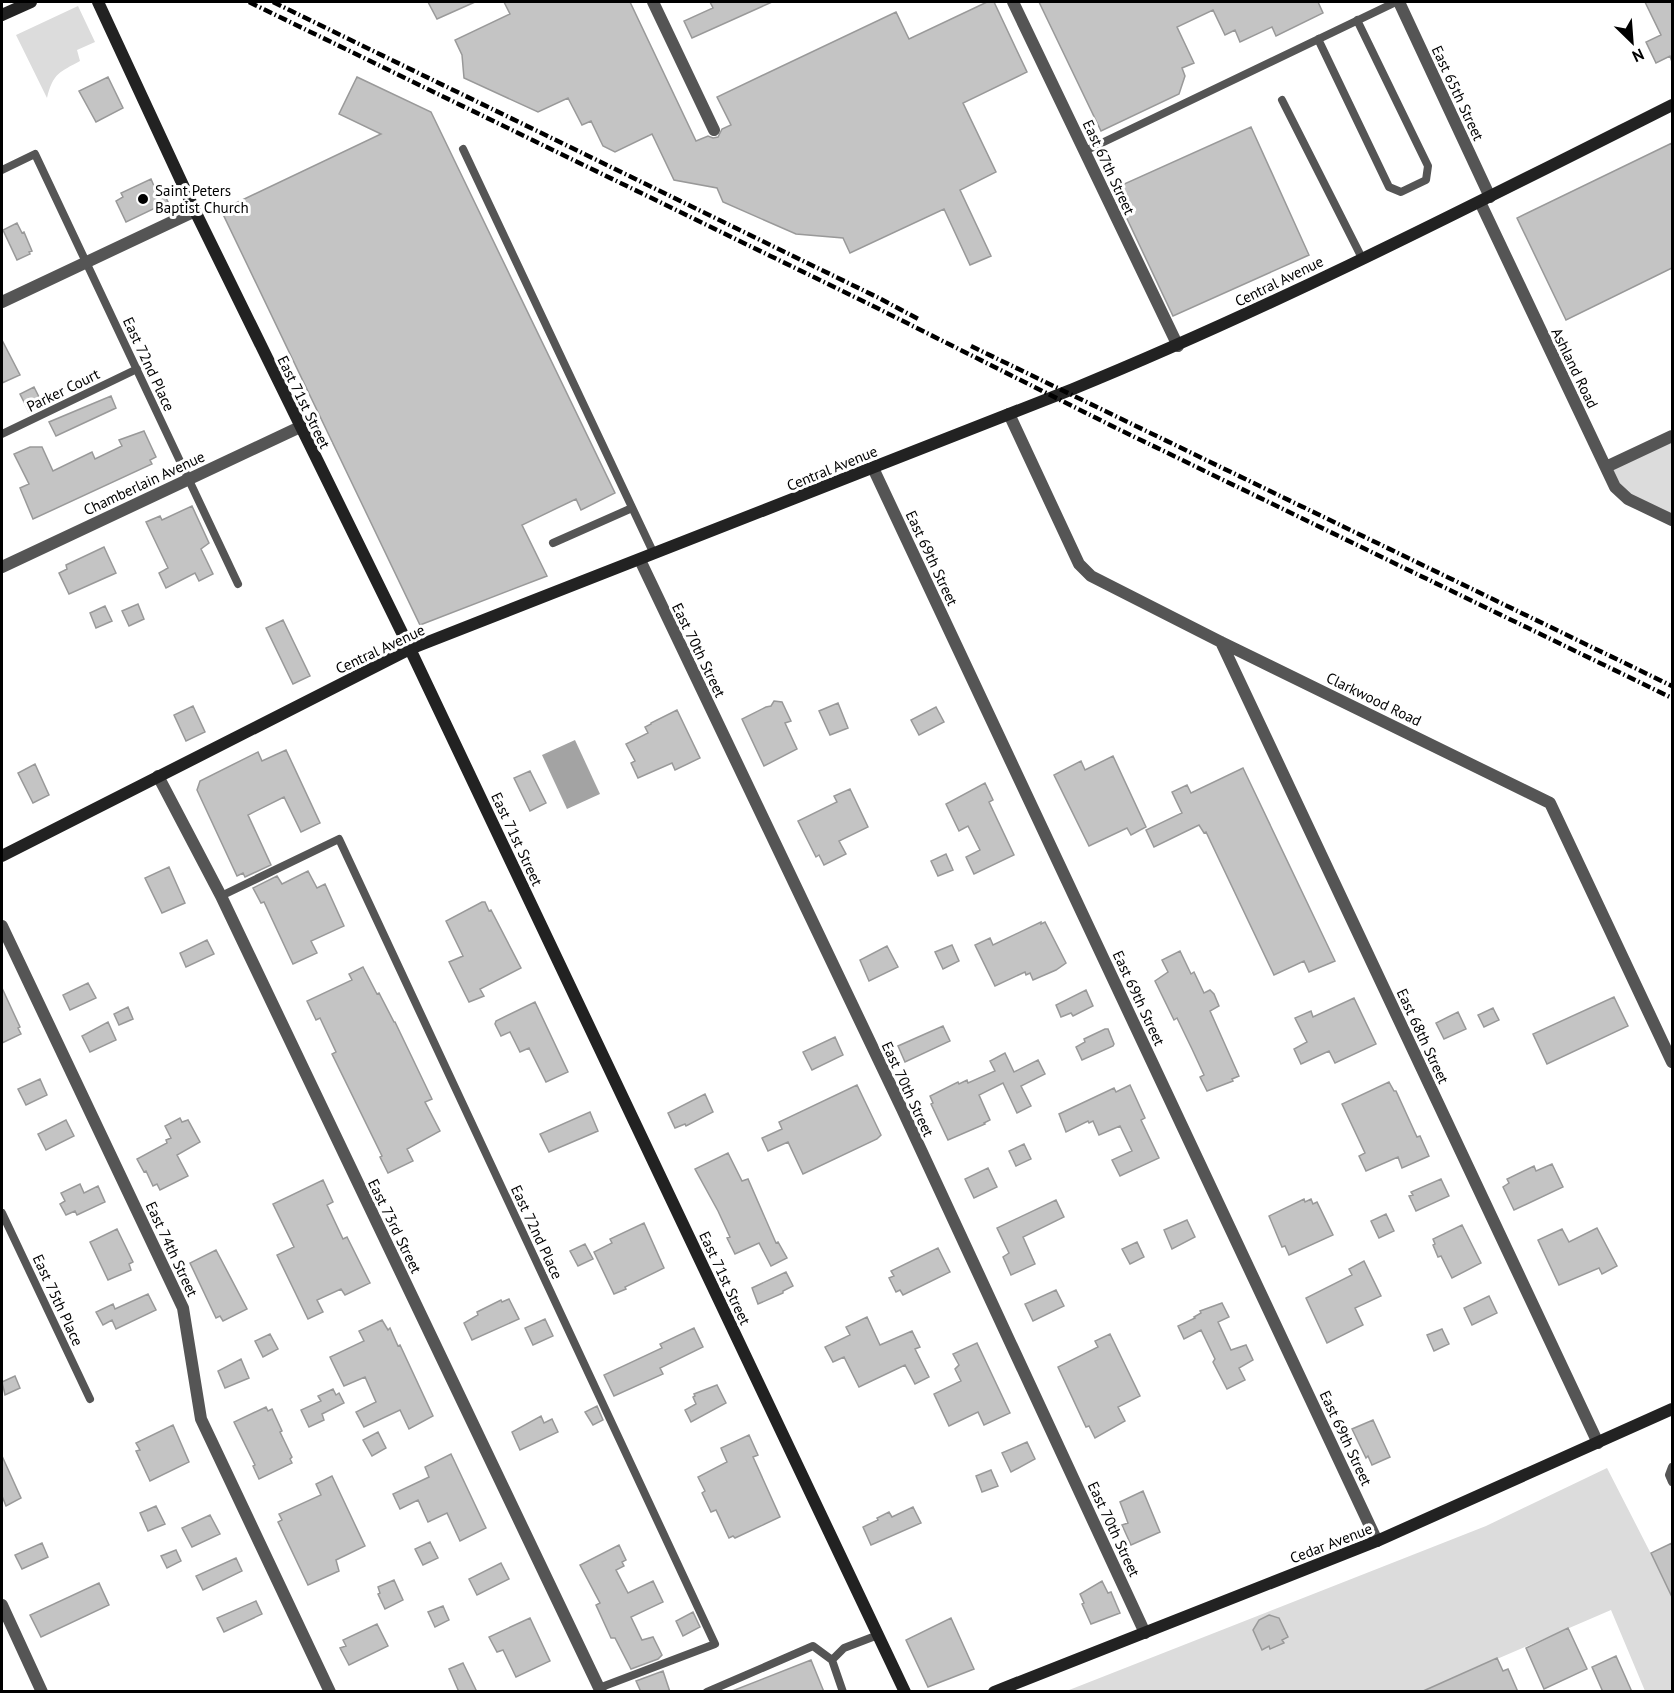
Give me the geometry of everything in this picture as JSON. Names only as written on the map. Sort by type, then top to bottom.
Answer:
[{"type":"street","points":[[2,15],[30,2]]},
{"type":"street","name":"East 71st Street","points":[[98,2],[195,211],[410,650],[905,1692]]},
{"type":"street","points":[[653,2],[714,130]]},
{"type":"street","name":"East 67th Street","points":[[1013,2],[1178,346]]},
{"type":"street","name":"East 65th Street","points":[[1397,2],[1485,199]]},
{"type":"street","name":"Central Avenue","points":[[2,856],[410,650],[1178,346],[1485,199],[1672,105]]},
{"type":"street","name":"Ashland Road","points":[[1485,199],[1615,487],[1628,499],[1672,520]]},
{"type":"street","points":[[2,302],[195,211]]},
{"type":"street","name":"Clarkwood Road","points":[[1009,414],[1079,564],[1091,576],[1550,803],[1672,1062]]},
{"type":"street","name":"Chamberlain Avenue","points":[[2,567],[300,427]]},
{"type":"street","points":[[1606,467],[1672,436]]},
{"type":"street","name":"East 69th Street","points":[[873,468],[1377,1541]]},
{"type":"street","name":"East 70th Street","points":[[639,560],[902,1109],[1145,1632]]},
{"type":"street","name":"East 68th Street","points":[[1221,642],[1598,1443]]},
{"type":"street","name":"East 73rd Street","points":[[158,776],[221,897],[600,1690]]},
{"type":"street","name":"East 74th Street","points":[[2,926],[183,1308],[201,1419],[330,1692]]},
{"type":"street","name":"Cedar Avenue","points":[[994,1692],[1377,1541],[1672,1409]]},
{"type":"street","points":[[2,1605],[42,1692]]},
{"type":"lane","points":[[1085,151],[1397,2]]},
{"type":"lane","points":[[1318,39],[1389,187],[1401,192],[1426,180],[1428,166],[1357,20]]},
{"type":"lane","points":[[1282,100],[1362,258]]},
{"type":"lane","points":[[463,149],[654,554]]},
{"type":"lane","name":"East 72nd Place","points":[[2,170],[35,154],[238,585]]},
{"type":"lane","name":"Parker Court","points":[[2,434],[137,369]]},
{"type":"lane","points":[[553,543],[633,508]]},
{"type":"lane","name":"East 72nd Place","points":[[221,897],[339,839],[715,1644],[600,1690]]},
{"type":"lane","name":"East 75th Place","points":[[2,1213],[90,1399]]},
{"type":"lane","points":[[1672,1467],[1669,1475],[1672,1482]]},
{"type":"lane","points":[[832,1660],[844,1648],[878,1635]]},
{"type":"lane","points":[[707,1692],[813,1646],[832,1660],[843,1692]]},
{"type":"shaded area","points":[[78,6],[95,42],[77,50],[80,61],[58,74],[47,98],[16,35]]},
{"type":"shaded area","points":[[1672,436],[1672,520],[1628,499],[1606,467]]},
{"type":"shaded area","points":[[575,740],[600,794],[567,809],[542,755]]},
{"type":"shaded area","points":[[1607,1468],[1670,1591],[1672,1590],[1672,1691],[1645,1691],[1611,1610],[1426,1691],[1064,1692],[1486,1526]]},
{"type":"building","points":[[428,2],[475,2],[437,19]]},
{"type":"building","points":[[504,2],[630,2],[696,141],[708,136],[718,137],[722,129],[731,125],[717,97],[896,12],[909,39],[987,2],[994,2],[1027,72],[963,103],[996,172],[960,190],[991,256],[970,265],[944,209],[850,253],[843,238],[796,234],[723,202],[717,188],[674,180],[652,134],[615,152],[603,146],[591,121],[582,125],[568,98],[538,112],[464,78],[462,55],[455,40],[510,14]]},
{"type":"building","points":[[710,2],[772,2],[692,38],[684,21],[713,8]]},
{"type":"building","points":[[1039,2],[1318,2],[1323,13],[1276,36],[1272,27],[1240,42],[1235,30],[1225,35],[1213,10],[1177,27],[1194,63],[1182,68],[1185,76],[1179,94],[1101,131]]},
{"type":"building","points":[[1645,2],[1672,2],[1672,62],[1670,56],[1656,63],[1646,42],[1661,35]]},
{"type":"building","points":[[108,77],[123,108],[96,122],[79,91]]},
{"type":"building","points":[[357,77],[431,112],[615,493],[581,510],[576,499],[522,525],[547,576],[420,625],[221,210],[381,134],[339,114]]},
{"type":"building","points":[[1251,127],[1309,255],[1173,316],[1113,189]]},
{"type":"building","points":[[1672,143],[1672,268],[1566,320],[1517,218]]},
{"type":"building","name":"Saint Peters Baptist Church","points":[[151,179],[154,186],[159,183],[168,202],[126,222],[116,201],[123,197],[121,193]]},
{"type":"building","points":[[17,223],[22,233],[24,232],[32,251],[17,260],[3,230]]},
{"type":"building","points":[[2,340],[20,375],[2,383]]},
{"type":"building","points":[[34,387],[43,405],[29,412],[20,394]]},
{"type":"building","points":[[111,396],[116,408],[56,436],[49,422]]},
{"type":"building","points":[[144,431],[156,457],[150,460],[152,464],[33,519],[20,488],[29,484],[14,454],[30,447],[42,447],[53,471],[92,452],[95,459],[122,446],[119,440]]},
{"type":"building","points":[[192,506],[209,543],[201,549],[213,574],[199,581],[195,573],[166,588],[159,573],[168,568],[146,522],[160,516],[162,520]]},
{"type":"building","points":[[104,547],[116,573],[69,594],[59,573],[67,569],[66,565]]},
{"type":"building","points":[[138,604],[144,619],[129,626],[122,611]]},
{"type":"building","points":[[105,606],[112,621],[96,628],[90,613]]},
{"type":"building","points":[[283,620],[310,676],[293,684],[266,628]]},
{"type":"building","points":[[774,701],[782,702],[791,721],[785,723],[797,749],[764,766],[742,719],[771,706]]},
{"type":"building","points":[[838,703],[848,728],[830,735],[819,711]]},
{"type":"building","points":[[193,706],[205,732],[186,741],[174,715]]},
{"type":"building","points":[[936,707],[944,722],[919,735],[911,720]]},
{"type":"building","points":[[677,710],[700,758],[675,770],[672,763],[638,778],[631,763],[635,761],[626,744],[648,733],[645,727],[651,723]]},
{"type":"building","points":[[286,750],[320,823],[301,832],[284,797],[248,815],[271,865],[245,877],[243,873],[237,876],[197,790],[200,781],[258,752],[262,761]]},
{"type":"building","points":[[1113,756],[1146,827],[1131,835],[1127,828],[1089,846],[1054,775],[1081,761],[1085,770]]},
{"type":"building","points":[[35,764],[49,795],[33,803],[18,773]]},
{"type":"building","points":[[1243,768],[1335,961],[1309,972],[1304,961],[1274,975],[1206,832],[1204,833],[1199,825],[1154,847],[1146,830],[1182,813],[1172,792],[1187,785],[1191,793]]},
{"type":"building","points":[[530,771],[546,803],[530,811],[514,778]]},
{"type":"building","points":[[985,783],[993,800],[989,802],[1014,855],[974,874],[966,857],[980,850],[968,826],[959,831],[946,804]]},
{"type":"building","points":[[850,789],[868,827],[839,841],[846,854],[824,865],[819,855],[816,857],[798,821],[837,802],[834,796]]},
{"type":"building","points":[[946,854],[953,870],[938,876],[931,861]]},
{"type":"building","points":[[169,867],[185,903],[162,913],[145,878]]},
{"type":"building","points":[[308,871],[317,888],[325,884],[344,926],[311,941],[317,953],[293,964],[264,902],[261,903],[253,888],[277,876],[282,884]]},
{"type":"building","points":[[485,902],[489,911],[491,910],[521,968],[480,989],[484,996],[469,1002],[449,962],[463,956],[446,921]]},
{"type":"building","points":[[1041,922],[1041,924],[1045,922],[1066,963],[1033,980],[1030,973],[1026,975],[1025,972],[995,986],[975,945],[990,938],[993,945]]},
{"type":"building","points":[[207,940],[214,954],[186,967],[180,953]]},
{"type":"building","points":[[952,945],[959,961],[943,969],[935,952]]},
{"type":"building","points":[[887,946],[898,967],[869,981],[860,960]]},
{"type":"building","points":[[1180,951],[1191,974],[1194,972],[1204,993],[1210,990],[1214,994],[1219,1006],[1210,1011],[1239,1076],[1232,1079],[1233,1081],[1207,1091],[1200,1077],[1204,1075],[1192,1049],[1177,1018],[1174,1020],[1155,981],[1168,972],[1162,960]]},
{"type":"building","points":[[363,967],[395,1022],[432,1099],[425,1102],[440,1131],[407,1149],[413,1161],[388,1173],[380,1157],[382,1156],[332,1054],[336,1052],[320,1018],[316,1020],[307,1001],[352,980],[349,974]]},
{"type":"building","points":[[88,983],[96,998],[70,1010],[63,995]]},
{"type":"building","points":[[2,988],[21,1034],[2,1043]]},
{"type":"building","points":[[1086,990],[1093,1006],[1073,1016],[1071,1013],[1061,1017],[1056,1005]]},
{"type":"building","points":[[1614,997],[1628,1026],[1547,1064],[1533,1034]]},
{"type":"building","points":[[1354,998],[1376,1044],[1335,1063],[1329,1051],[1301,1064],[1294,1049],[1307,1042],[1295,1018],[1311,1011],[1313,1017]]},
{"type":"building","points":[[535,1002],[568,1072],[546,1082],[529,1048],[520,1052],[510,1032],[501,1036],[495,1024],[496,1021]]},
{"type":"building","points":[[128,1007],[133,1019],[119,1025],[114,1014]]},
{"type":"building","points":[[1493,1008],[1499,1020],[1484,1027],[1478,1015]]},
{"type":"building","points":[[1458,1012],[1466,1029],[1444,1039],[1436,1023]]},
{"type":"building","points":[[108,1022],[116,1040],[90,1052],[82,1036]]},
{"type":"building","points":[[943,1026],[950,1041],[905,1062],[898,1046]]},
{"type":"building","points":[[1108,1029],[1113,1046],[1082,1060],[1076,1047],[1085,1042],[1084,1039]]},
{"type":"building","points":[[835,1037],[843,1055],[812,1070],[803,1052]]},
{"type":"building","points":[[1005,1053],[1014,1072],[1038,1060],[1045,1074],[1021,1086],[1031,1106],[1017,1113],[1003,1083],[979,1095],[990,1120],[948,1140],[931,1104],[933,1103],[930,1096],[958,1082],[959,1084],[967,1080],[968,1083],[995,1071],[990,1061]]},
{"type":"building","points":[[40,1079],[47,1095],[26,1105],[18,1089]]},
{"type":"building","points":[[1389,1082],[1396,1091],[1417,1137],[1420,1136],[1429,1156],[1402,1168],[1398,1157],[1366,1171],[1359,1156],[1365,1153],[1342,1104]]},
{"type":"building","points":[[857,1085],[881,1135],[877,1139],[803,1174],[788,1142],[768,1151],[762,1138],[782,1129],[779,1122]]},
{"type":"building","points":[[1130,1085],[1145,1118],[1141,1120],[1159,1158],[1120,1176],[1112,1160],[1132,1151],[1120,1126],[1099,1135],[1093,1121],[1089,1123],[1088,1121],[1066,1132],[1059,1114],[1114,1088],[1116,1092]]},
{"type":"building","points":[[705,1094],[713,1112],[686,1126],[685,1124],[675,1128],[668,1113]]},
{"type":"building","points":[[590,1112],[598,1131],[549,1152],[540,1134]]},
{"type":"building","points":[[180,1118],[182,1122],[188,1120],[200,1142],[177,1155],[188,1176],[160,1190],[157,1184],[153,1186],[137,1159],[167,1143],[166,1140],[171,1138],[165,1126]]},
{"type":"building","points":[[66,1120],[74,1136],[46,1150],[38,1134]]},
{"type":"building","points":[[1024,1144],[1031,1159],[1016,1166],[1009,1151]]},
{"type":"building","points":[[728,1153],[742,1181],[748,1179],[776,1243],[778,1242],[787,1258],[771,1266],[759,1243],[735,1254],[718,1211],[695,1169]]},
{"type":"building","points":[[1552,1164],[1563,1187],[1514,1210],[1503,1187],[1509,1183],[1507,1179],[1534,1166],[1536,1171]]},
{"type":"building","points":[[988,1168],[997,1187],[974,1198],[965,1179]]},
{"type":"building","points":[[1441,1179],[1449,1196],[1416,1211],[1409,1196],[1413,1195],[1411,1192]]},
{"type":"building","points":[[323,1180],[333,1202],[327,1205],[343,1239],[347,1237],[370,1283],[345,1295],[341,1289],[317,1300],[323,1312],[308,1319],[277,1255],[294,1247],[273,1204]]},
{"type":"building","points":[[80,1184],[84,1193],[98,1186],[105,1202],[77,1215],[75,1211],[66,1215],[60,1204],[65,1201],[61,1193]]},
{"type":"building","points":[[1304,1199],[1305,1202],[1311,1199],[1313,1204],[1317,1202],[1333,1235],[1289,1255],[1285,1246],[1282,1247],[1269,1216]]},
{"type":"building","points":[[1056,1200],[1064,1217],[1023,1237],[1035,1264],[1011,1275],[1003,1257],[1009,1253],[997,1228]]},
{"type":"building","points":[[1386,1214],[1394,1231],[1379,1238],[1371,1221]]},
{"type":"building","points":[[1187,1220],[1195,1237],[1172,1249],[1164,1230]]},
{"type":"building","points":[[644,1223],[664,1268],[614,1294],[594,1252],[612,1243],[610,1239]]},
{"type":"building","points":[[1462,1225],[1481,1263],[1452,1278],[1441,1256],[1438,1257],[1433,1239]]},
{"type":"building","points":[[1597,1228],[1617,1266],[1602,1274],[1599,1268],[1559,1285],[1538,1240],[1562,1229],[1569,1242]]},
{"type":"building","points":[[117,1229],[133,1262],[129,1264],[131,1270],[108,1280],[90,1242]]},
{"type":"building","points":[[1137,1242],[1144,1257],[1130,1264],[1122,1249]]},
{"type":"building","points":[[585,1244],[593,1259],[578,1266],[570,1251]]},
{"type":"building","points":[[938,1248],[950,1272],[903,1295],[900,1290],[896,1292],[889,1278],[894,1276],[891,1271]]},
{"type":"building","points":[[216,1250],[247,1309],[223,1321],[220,1316],[216,1318],[190,1263]]},
{"type":"building","points":[[1364,1261],[1381,1296],[1355,1308],[1363,1325],[1327,1343],[1306,1298],[1352,1275],[1349,1269]]},
{"type":"building","points":[[786,1272],[793,1286],[758,1304],[752,1288]]},
{"type":"building","points":[[1056,1290],[1064,1306],[1033,1321],[1025,1304]]},
{"type":"building","points":[[148,1294],[156,1310],[116,1329],[112,1320],[103,1325],[96,1312],[113,1304],[115,1309]]},
{"type":"building","points":[[1489,1296],[1497,1313],[1472,1325],[1464,1308]]},
{"type":"building","points":[[509,1299],[519,1319],[472,1340],[464,1323],[478,1315],[477,1312],[501,1300],[502,1302]]},
{"type":"building","points":[[1222,1303],[1229,1317],[1218,1322],[1231,1350],[1246,1345],[1253,1360],[1239,1368],[1245,1380],[1227,1389],[1213,1362],[1215,1359],[1201,1330],[1184,1339],[1178,1326],[1195,1318],[1201,1313],[1200,1311]]},
{"type":"building","points":[[867,1317],[880,1345],[912,1331],[920,1347],[915,1349],[929,1377],[915,1384],[905,1365],[859,1387],[844,1357],[833,1362],[825,1347],[850,1335],[846,1327]]},
{"type":"building","points":[[545,1319],[553,1336],[533,1345],[525,1328]]},
{"type":"building","points":[[382,1320],[388,1330],[390,1328],[398,1346],[400,1345],[433,1416],[409,1429],[400,1410],[364,1427],[356,1412],[376,1402],[365,1377],[344,1386],[330,1357],[364,1341],[359,1331]]},
{"type":"building","points":[[694,1328],[703,1347],[660,1368],[663,1374],[614,1396],[604,1375],[662,1348],[660,1344]]},
{"type":"building","points":[[1442,1329],[1449,1344],[1434,1351],[1427,1335]]},
{"type":"building","points":[[270,1334],[278,1349],[263,1357],[255,1341]]},
{"type":"building","points":[[1110,1334],[1140,1396],[1118,1407],[1125,1421],[1095,1438],[1089,1426],[1086,1427],[1058,1367],[1098,1347],[1095,1341]]},
{"type":"building","points":[[977,1343],[1010,1413],[984,1425],[978,1412],[949,1426],[934,1394],[961,1381],[955,1369],[959,1365],[953,1354]]},
{"type":"building","points":[[241,1359],[249,1378],[225,1388],[218,1371]]},
{"type":"building","points":[[15,1376],[20,1388],[5,1395],[2,1382]]},
{"type":"building","points":[[717,1385],[726,1403],[691,1422],[685,1410],[696,1404],[694,1394]]},
{"type":"building","points":[[333,1389],[336,1395],[339,1393],[344,1403],[322,1414],[324,1420],[309,1427],[301,1410],[321,1401],[318,1396]]},
{"type":"building","points":[[597,1406],[603,1420],[593,1425],[585,1412]]},
{"type":"building","points":[[266,1407],[268,1411],[272,1409],[292,1457],[290,1459],[292,1463],[259,1479],[253,1466],[255,1465],[234,1422]]},
{"type":"building","points":[[541,1416],[544,1423],[552,1419],[558,1432],[520,1450],[512,1432]]},
{"type":"building","points":[[1373,1420],[1390,1457],[1372,1465],[1368,1456],[1366,1458],[1352,1429]]},
{"type":"building","points":[[173,1425],[189,1462],[150,1481],[136,1451],[140,1450],[136,1443]]},
{"type":"building","points":[[378,1432],[386,1448],[372,1456],[363,1440]]},
{"type":"building","points":[[749,1435],[758,1455],[753,1457],[780,1517],[735,1538],[733,1536],[729,1538],[716,1510],[711,1512],[702,1493],[705,1491],[698,1477],[727,1462],[721,1448]]},
{"type":"building","points":[[1027,1442],[1035,1459],[1011,1472],[1002,1453]]},
{"type":"building","points":[[451,1454],[486,1528],[460,1541],[447,1513],[428,1522],[418,1500],[400,1509],[393,1494],[429,1477],[425,1467]]},
{"type":"building","points":[[2,1456],[21,1498],[6,1506],[2,1496]]},
{"type":"building","points":[[991,1470],[998,1486],[982,1492],[976,1476]]},
{"type":"building","points":[[332,1476],[365,1546],[336,1560],[339,1571],[308,1585],[278,1522],[282,1520],[279,1514],[321,1495],[316,1484]]},
{"type":"building","points":[[1143,1491],[1160,1532],[1131,1545],[1122,1525],[1128,1523],[1120,1502]]},
{"type":"building","points":[[156,1506],[165,1524],[148,1531],[140,1513]]},
{"type":"building","points":[[913,1507],[921,1523],[871,1545],[863,1527],[889,1512],[892,1517]]},
{"type":"building","points":[[210,1515],[220,1534],[192,1547],[182,1528]]},
{"type":"building","points":[[430,1542],[438,1558],[423,1565],[415,1549]]},
{"type":"building","points":[[42,1543],[48,1557],[22,1569],[15,1555]]},
{"type":"building","points":[[1672,1543],[1672,1597],[1651,1553]]},
{"type":"building","points":[[619,1545],[626,1560],[622,1562],[624,1566],[616,1570],[628,1593],[653,1581],[663,1602],[631,1617],[642,1640],[653,1637],[662,1655],[658,1659],[631,1669],[615,1638],[611,1638],[596,1605],[600,1603],[580,1565]]},
{"type":"building","points":[[176,1550],[181,1561],[167,1568],[161,1556]]},
{"type":"building","points":[[236,1558],[242,1571],[203,1590],[196,1576]]},
{"type":"building","points":[[501,1563],[509,1579],[477,1595],[469,1579]]},
{"type":"building","points":[[394,1580],[403,1600],[385,1609],[378,1594],[380,1593],[378,1587]]},
{"type":"building","points":[[1102,1581],[1108,1593],[1111,1592],[1120,1613],[1091,1624],[1080,1594]]},
{"type":"building","points":[[99,1583],[109,1605],[41,1637],[30,1615]]},
{"type":"building","points":[[256,1601],[262,1614],[224,1632],[217,1618]]},
{"type":"building","points":[[443,1606],[449,1620],[435,1627],[428,1612]]},
{"type":"building","points":[[693,1612],[700,1627],[683,1636],[676,1621]]},
{"type":"building","points":[[1269,1615],[1279,1618],[1288,1637],[1282,1640],[1284,1643],[1262,1650],[1253,1630],[1259,1620]]},
{"type":"building","points":[[530,1618],[550,1661],[516,1677],[503,1650],[497,1652],[489,1637]]},
{"type":"building","points":[[951,1618],[974,1669],[928,1687],[906,1640]]},
{"type":"building","points":[[377,1624],[388,1646],[349,1665],[340,1648],[346,1646],[343,1640]]},
{"type":"building","points":[[1568,1628],[1587,1669],[1544,1689],[1526,1648]]},
{"type":"building","points":[[1616,1656],[1632,1692],[1603,1692],[1592,1667]]},
{"type":"building","points":[[1497,1658],[1503,1671],[1508,1669],[1518,1692],[1421,1692]]},
{"type":"building","points":[[811,1660],[824,1692],[732,1692],[732,1691]]},
{"type":"building","points":[[463,1663],[477,1692],[459,1692],[449,1669]]},
{"type":"building","points":[[663,1671],[670,1692],[641,1692],[636,1681]]},
{"type":"railway","points":[[249,2],[1672,698]]},
{"type":"railway","points":[[273,2],[920,320]]},
{"type":"railway","points":[[971,346],[1672,686]]},
{"type":"place","name":"Saint Peters Baptist Church","points":[[143,199]]}]
